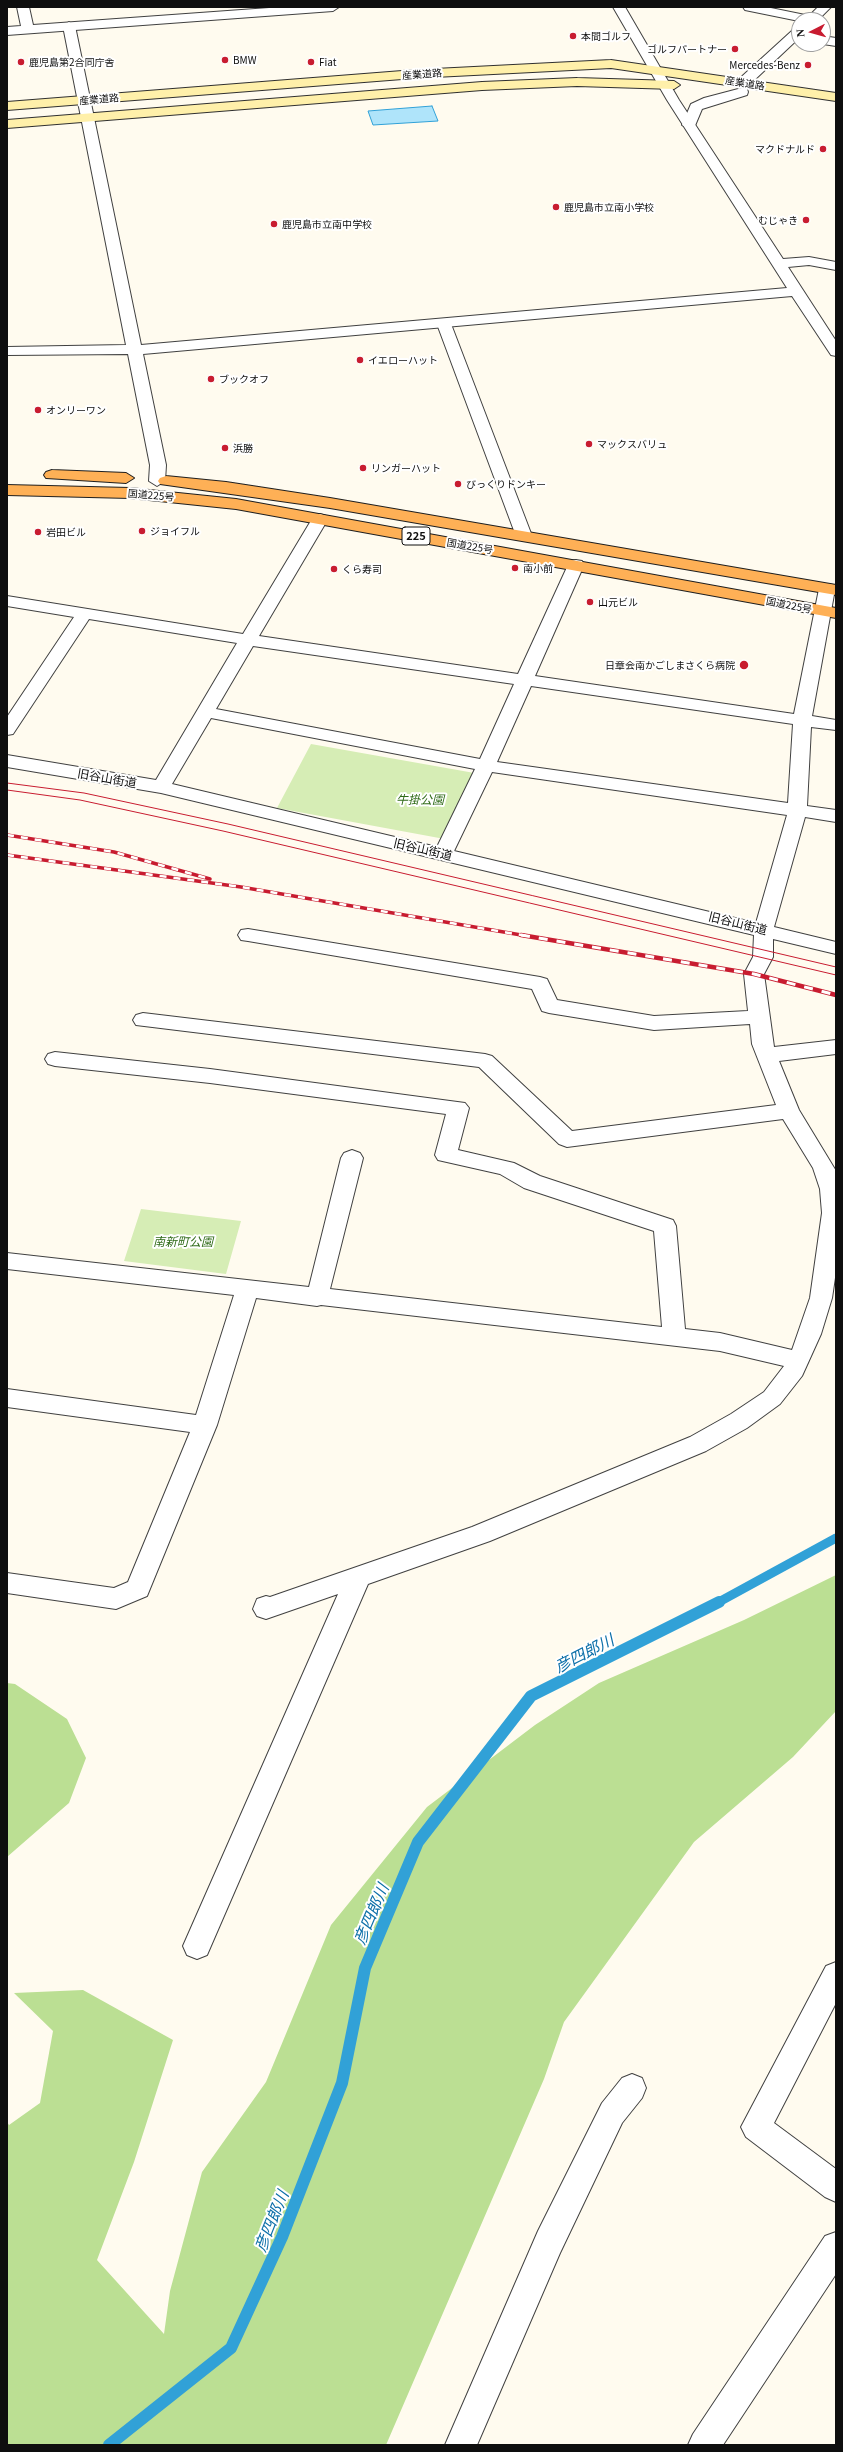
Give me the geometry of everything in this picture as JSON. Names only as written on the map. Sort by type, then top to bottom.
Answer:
[{"type":"highway","name":"国道225号","points":[[7,476],[88,476],[226,487],[524,536],[831,589]]},
{"type":"highway","name":"国道225号","points":[[7,490],[144,494],[236,504],[829,612]]},
{"type":"main road","name":"産業道路","points":[[7,106],[529,66],[611,64],[655,69],[836,107]]},
{"type":"main road","name":"産業道路","points":[[7,124],[482,86],[577,82],[742,88],[836,97]]},
{"type":"street","points":[[23,7],[28,29]]},
{"type":"street","points":[[7,31],[334,7]]},
{"type":"street","points":[[619,7],[663,84],[780,263],[836,352]]},
{"type":"street","points":[[750,7],[791,16]]},
{"type":"street","points":[[69,26],[86,117],[158,465],[157,481]]},
{"type":"street","points":[[689,125],[696,107],[742,88],[791,40]]},
{"type":"street","points":[[780,263],[809,261],[836,266]]},
{"type":"street","points":[[7,351],[134,350],[444,324],[798,291]]},
{"type":"street","points":[[444,324],[524,536]]},
{"type":"street","points":[[161,787],[320,519]]},
{"type":"street","points":[[443,853],[486,766],[576,565]]},
{"type":"street","points":[[266,1606],[266,1609],[481,1534],[698,1444],[739,1421],[772,1398],[794,1370],[810,1334],[821,1298],[833,1213],[831,1189],[824,1167],[789,1111],[762,1044],[754,974],[763,957],[764,929],[797,811],[802,720],[829,612],[831,589]]},
{"type":"street","points":[[7,601],[248,640],[836,725]]},
{"type":"street","points":[[7,730],[84,614]]},
{"type":"street","points":[[206,712],[486,766],[836,816]]},
{"type":"street","name":"旧谷山街道","points":[[7,761],[161,787],[764,929],[836,948]]},
{"type":"street","points":[[248,935],[540,984],[549,1006],[654,1023],[758,1017]]},
{"type":"street","points":[[143,1020],[340,1042],[485,1061],[567,1139],[789,1111]]},
{"type":"street","points":[[767,1055],[836,1047]]},
{"type":"street","points":[[55,1059],[210,1076],[458,1108],[446,1155],[506,1168],[532,1182],[665,1226],[674,1337]]},
{"type":"street","points":[[317,1298],[352,1158]]},
{"type":"street","points":[[7,1261],[317,1298],[720,1342],[798,1360]]},
{"type":"street","points":[[7,1584],[116,1599],[138,1589],[205,1425],[247,1289]]},
{"type":"street","points":[[7,1398],[205,1425]]},
{"type":"street","points":[[197,1946],[358,1578]]},
{"type":"street","points":[[836,1975],[756,2127],[836,2186]]},
{"type":"street","points":[[461,2445],[549,2242],[612,2113],[632,2088]]},
{"type":"street","points":[[704,2445],[836,2247]]},
{"type":"green space","name":"牛掛公園","points":[[311,744],[480,774],[450,840],[277,808]]},
{"type":"green space","name":"南新町公園","points":[[141,1209],[241,1221],[226,1274],[124,1261]]},
{"type":"green space","points":[[836,1575],[836,1711],[793,1757],[694,1842],[564,2022],[544,2079],[386,2445],[7,2445],[7,2122],[9,2125],[40,2103],[53,2031],[14,1993],[83,1990],[173,2040],[134,2162],[97,2260],[164,2334],[170,2291],[202,2172],[266,2082],[331,1925],[427,1807],[535,1725],[599,1683],[744,1620]]},
{"type":"green space","points":[[7,1683],[15,1684],[67,1719],[86,1758],[69,1803],[7,1857]]},
{"type":"water","points":[[432,106],[438,121],[373,125],[368,111]]},
{"type":"waterway","name":"彦四郎川","points":[[717,1603],[836,1538]]},
{"type":"waterway","name":"彦四郎川","points":[[109,2445],[231,2348],[282,2237],[342,2083],[365,1968],[418,1842],[531,1696],[717,1603]]},
{"type":"tram line","points":[[7,783],[84,793],[228,824],[836,967]]},
{"type":"tram line","points":[[7,790],[80,800],[223,831],[836,975]]},
{"type":"railway","points":[[7,835],[114,852],[210,879]]},
{"type":"railway","points":[[7,855],[241,887],[527,936]]},
{"type":"railway","points":[[521,935],[754,974],[836,995]]},
{"type":"place","name":"本間ゴルフ","points":[[573,36]]},
{"type":"place","name":"ゴルフパートナー","points":[[735,49]]},
{"type":"place","name":"BMW","points":[[225,60]]},
{"type":"place","name":"鹿児島第2合同庁舎","points":[[21,62]]},
{"type":"place","name":"Fiat","points":[[311,62]]},
{"type":"place","name":"Mercedes-Benz","points":[[808,65]]},
{"type":"place","name":"マクドナルド","points":[[823,149]]},
{"type":"place","name":"鹿児島市立南小学校","points":[[556,207]]},
{"type":"place","name":"むじゃき","points":[[806,220]]},
{"type":"place","name":"鹿児島市立南中学校","points":[[274,224]]},
{"type":"place","name":"イエローハット","points":[[360,360]]},
{"type":"place","name":"ブックオフ","points":[[211,379]]},
{"type":"place","name":"オンリーワン","points":[[38,410]]},
{"type":"place","name":"マックスバリュ","points":[[589,444]]},
{"type":"place","name":"浜勝","points":[[225,448]]},
{"type":"place","name":"リンガーハット","points":[[363,468]]},
{"type":"place","name":"びっくりドンキー","points":[[458,484]]},
{"type":"place","name":"ジョイフル","points":[[142,531]]},
{"type":"place","name":"岩田ビル","points":[[38,532]]},
{"type":"place","name":"南小前","points":[[515,568]]},
{"type":"place","name":"くら寿司","points":[[334,569]]},
{"type":"place","name":"山元ビル","points":[[590,602]]},
{"type":"place","name":"日章会南かごしまさくら病院","points":[[744,665]]}]
